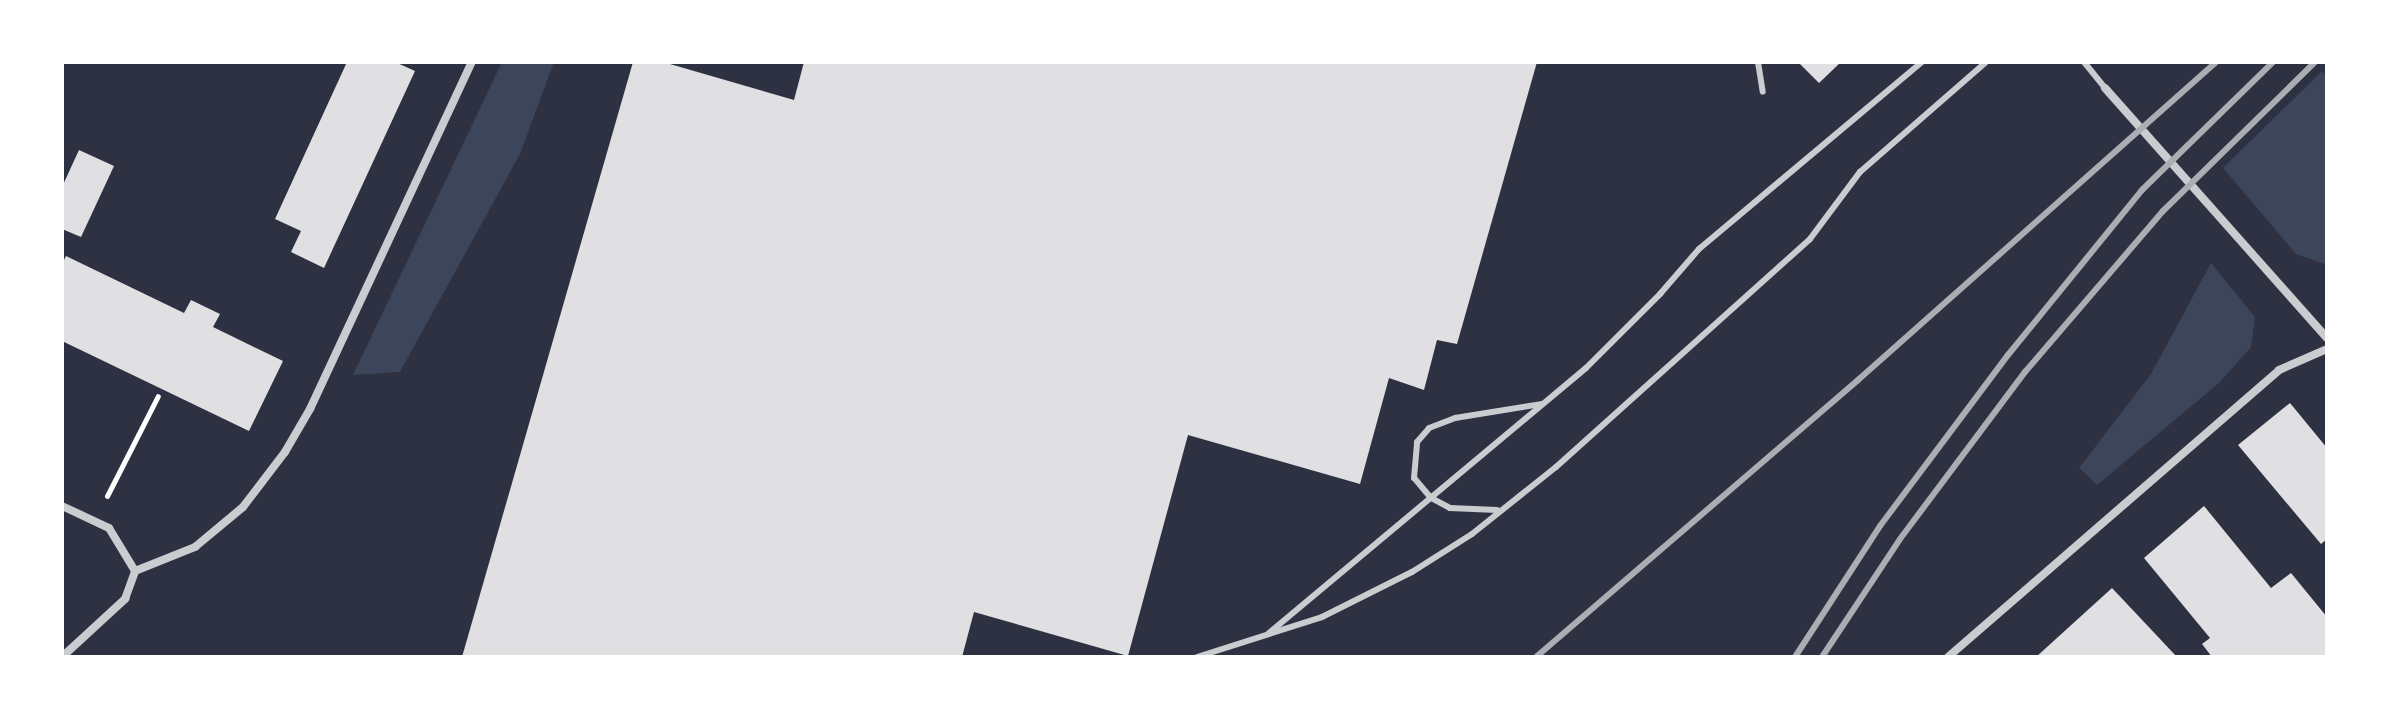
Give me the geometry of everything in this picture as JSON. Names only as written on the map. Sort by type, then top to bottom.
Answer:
[{"type":"street","points":[[62,657],[125,599],[135,571],[195,547],[243,507],[285,452],[310,409],[472,62]]},
{"type":"street","points":[[2105,88],[2327,338]]},
{"type":"street","points":[[1948,657],[2279,370],[2327,349]]},
{"type":"street","points":[[62,506],[109,528],[135,571]]},
{"type":"lane","points":[[1758,62],[1763,92]]},
{"type":"lane","points":[[1264,637],[1544,403],[1619,336],[1699,249],[1922,62]]},
{"type":"lane","points":[[1197,657],[1264,637],[1369,596],[1472,534],[1810,239],[1860,172],[1986,62]]},
{"type":"lane","points":[[2084,62],[2105,88]]},
{"type":"lane","points":[[1508,505],[1494,512],[1472,511],[1450,508],[1431,498],[1414,478],[1417,442],[1429,428],[1455,418],[1544,403]]},
{"type":"path","points":[[107,496],[158,396]]},
{"type":"shaded area","points":[[502,62],[554,62],[520,154],[400,372],[353,375]]},
{"type":"shaded area","points":[[2322,71],[2327,77],[2327,265],[2296,254],[2223,168]]},
{"type":"shaded area","points":[[2211,263],[2255,317],[2251,347],[2219,383],[2097,485],[2079,468],[2151,374]]},
{"type":"building","points":[[347,62],[395,62],[415,71],[324,268],[291,252],[301,231],[275,219]]},
{"type":"building","points":[[633,62],[663,62],[794,100],[804,62],[1537,62],[1457,344],[1437,340],[1424,390],[1389,378],[1360,484],[1188,435],[1128,656],[974,612],[962,657],[462,657]]},
{"type":"building","points":[[1798,62],[1841,62],[1819,83]]},
{"type":"building","points":[[79,150],[114,166],[81,237],[62,229],[62,187]]},
{"type":"building","points":[[66,256],[184,313],[191,300],[220,314],[213,327],[283,361],[249,431],[62,341],[62,264]]},
{"type":"building","points":[[2290,403],[2327,448],[2327,539],[2321,544],[2238,445]]},
{"type":"building","points":[[2204,506],[2271,588],[2291,573],[2327,617],[2327,657],[2212,657],[2202,644],[2210,638],[2144,558]]},
{"type":"building","points":[[2112,588],[2177,657],[2036,657]]},
{"type":"railway","points":[[1536,657],[1858,380],[2216,62]]},
{"type":"railway","points":[[1795,657],[1880,526],[2008,355],[2142,190],[2273,62]]},
{"type":"railway","points":[[1822,657],[1900,539],[2025,372],[2163,211],[2315,62]]}]
